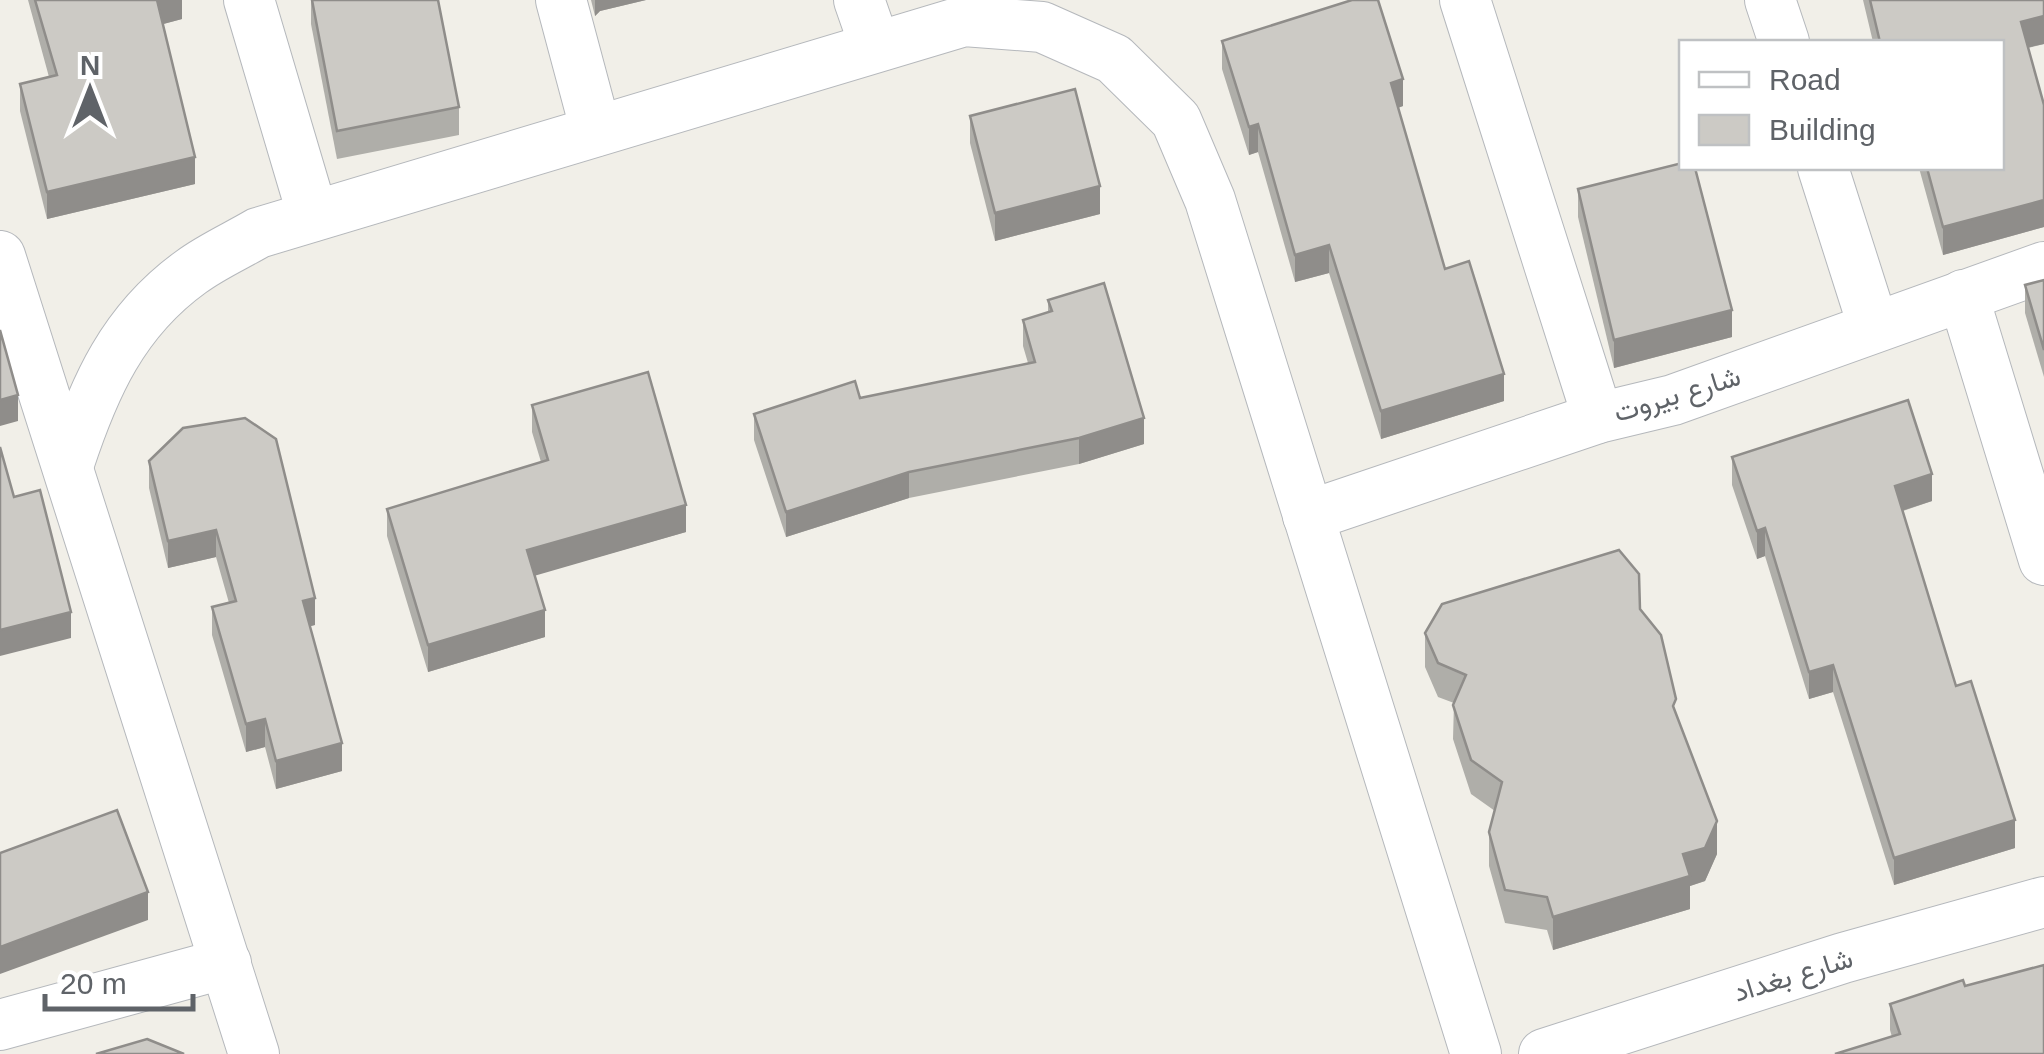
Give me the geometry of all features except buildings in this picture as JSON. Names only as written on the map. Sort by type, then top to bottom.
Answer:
[{"type":"street","points":[[249,0],[313,216]]},
{"type":"street","points":[[561,0],[596,131]]},
{"type":"street","points":[[1465,0],[1598,418]]},
{"type":"street","points":[[1770,0],[1783,40]]},
{"type":"street","points":[[69,464],[93,390],[135,325],[190,272],[258,233],[596,131],[867,23],[964,21],[1042,27],[1114,59],[1176,120],[1210,200],[1476,1054]]},
{"type":"street","points":[[1824,170],[1873,325]]},
{"type":"street","points":[[0,256],[254,1054]]},
{"type":"street","name":"شارع بيروت","points":[[1308,516],[1598,418],[1673,400],[1873,325],[2044,268]]},
{"type":"street","points":[[1964,295],[2044,560]]},
{"type":"street","name":"شارع بغداد","points":[[1544,1054],[1842,958],[2044,902]]},
{"type":"street","points":[[0,1025],[226,963]]}]
